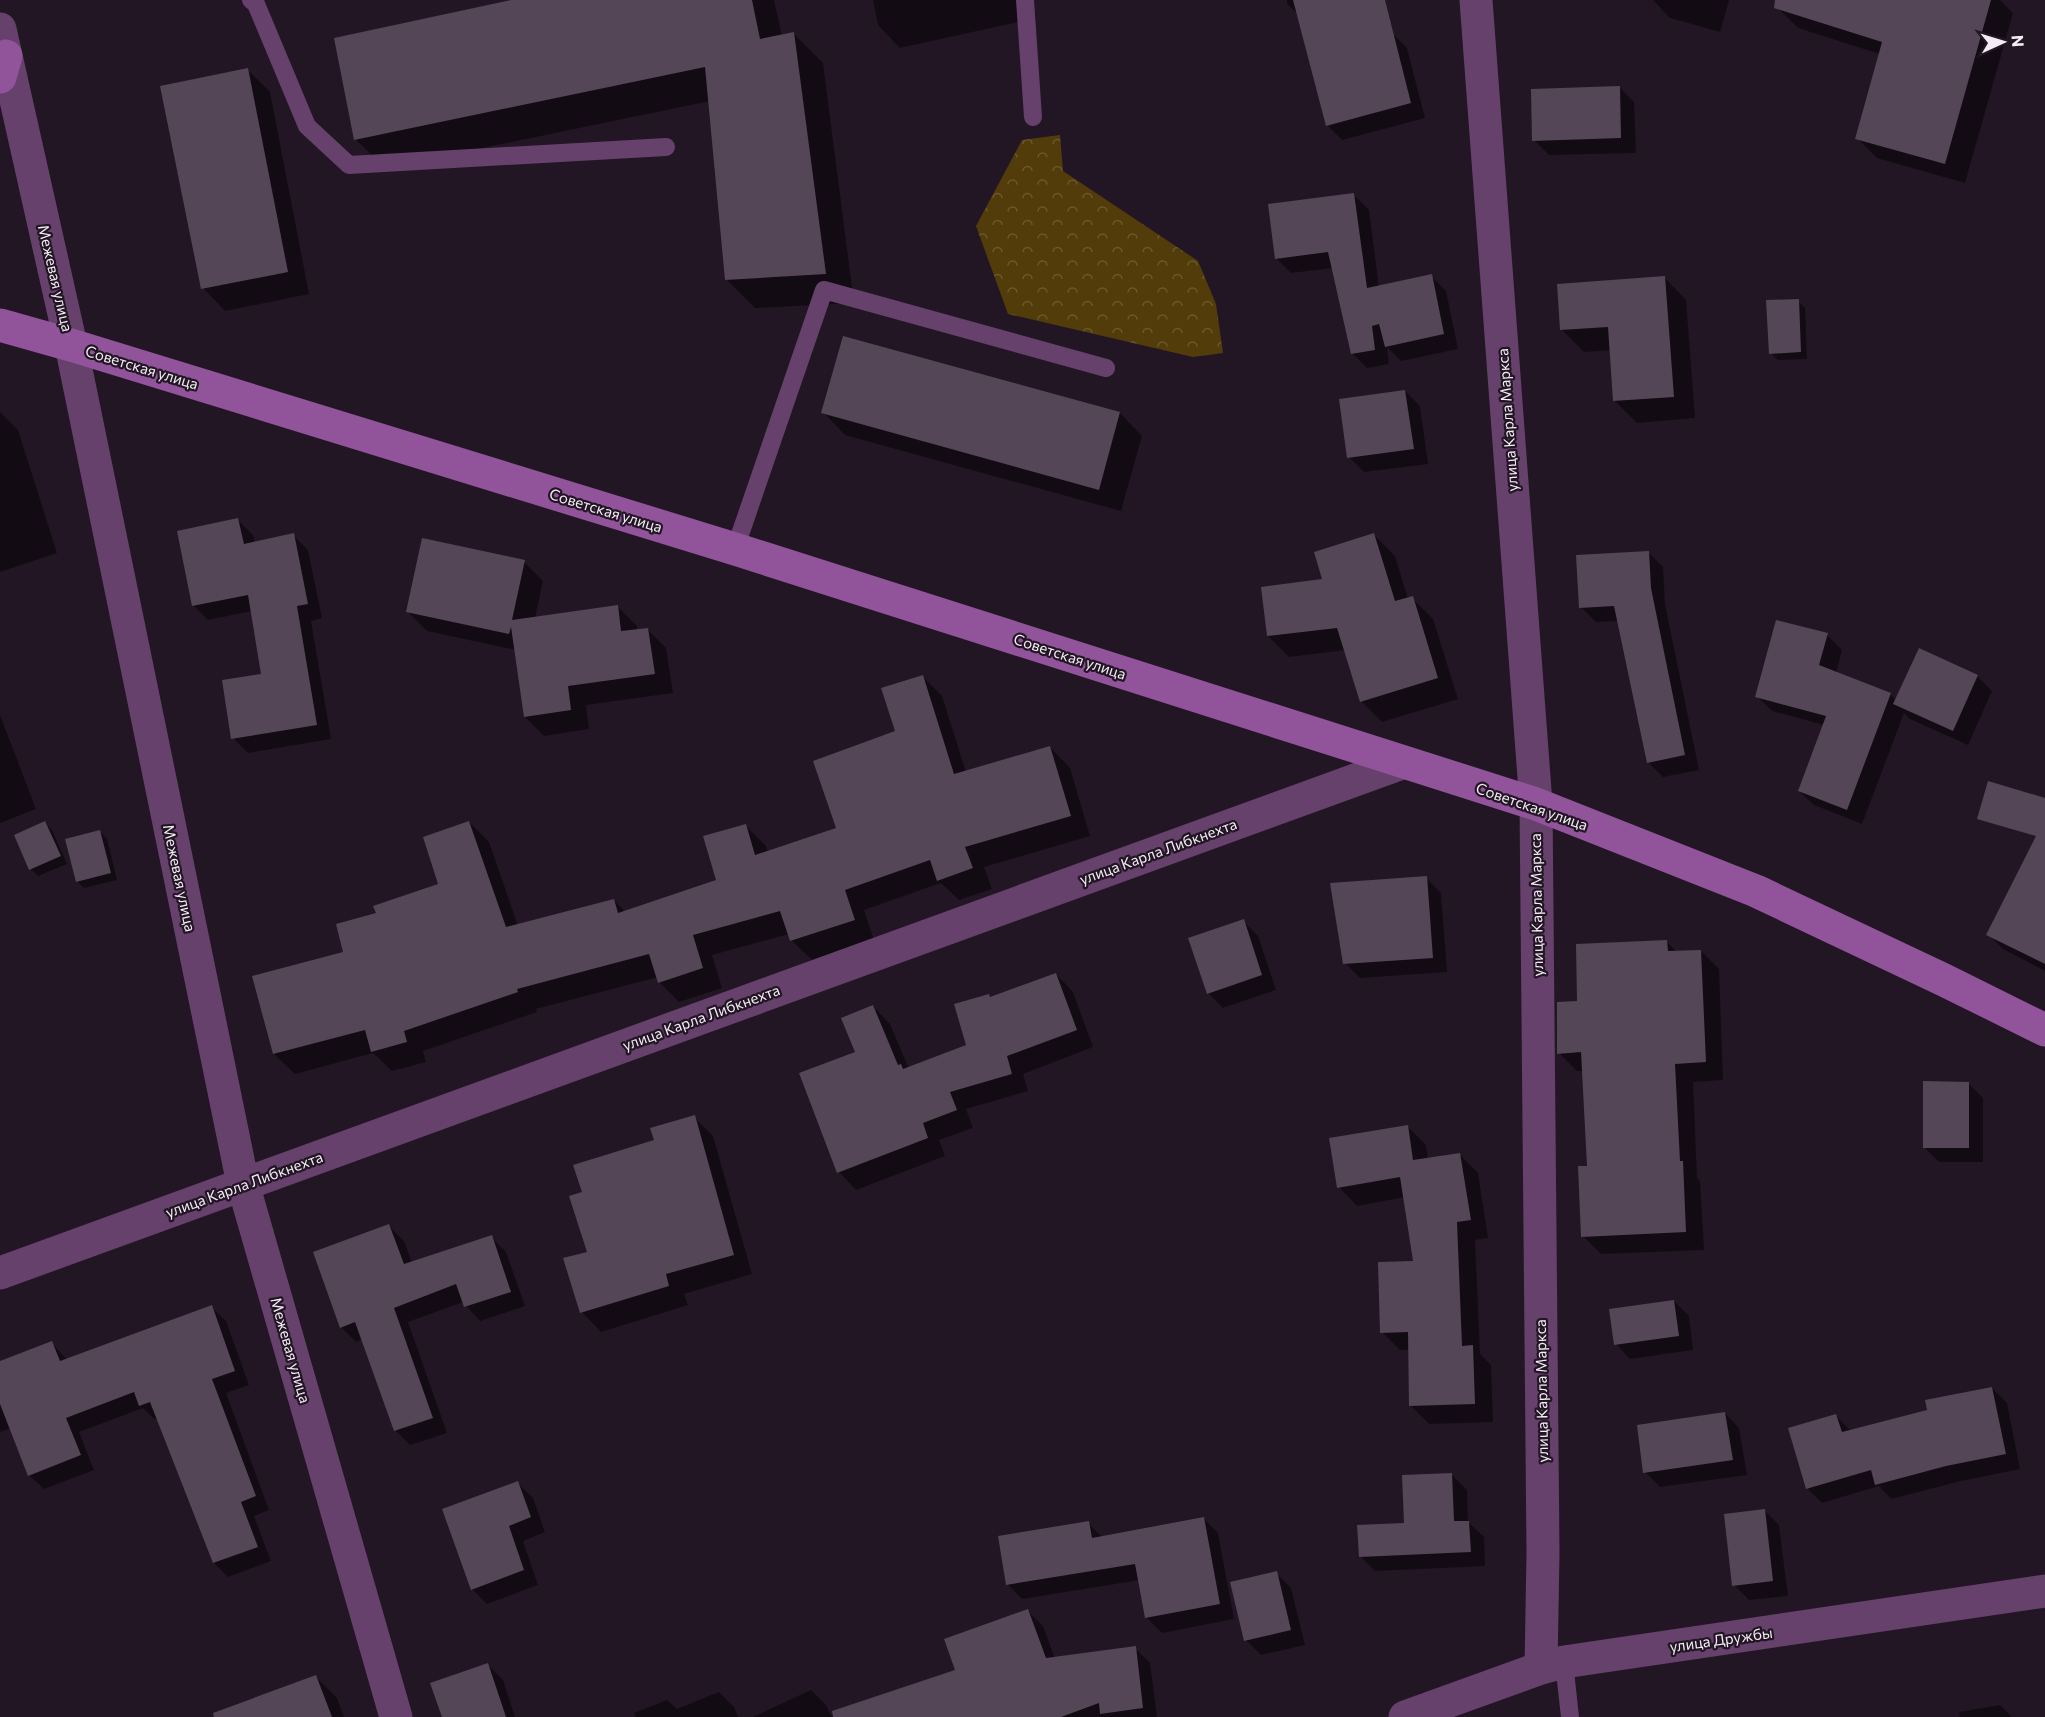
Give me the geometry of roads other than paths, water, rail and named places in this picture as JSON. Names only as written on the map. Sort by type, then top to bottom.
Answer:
[{"type":"street","name":"улица Карла Маркса","points":[[1476,0],[1536,804],[1543,1553],[1552,1665]]},
{"type":"street","name":"Межевая улица","points":[[2,54],[71,345],[243,1184],[396,1717]]},
{"type":"street","name":"Советская улица","points":[[0,325],[735,549],[1536,804],[1755,891],[2045,1030]]},
{"type":"street","name":"улица Карла Либкнехта","points":[[0,1274],[1402,763]]},
{"type":"street","name":"улица Дружбы","points":[[1404,1717],[1552,1665],[2045,1591]]},
{"type":"lane","points":[[250,0],[256,4],[307,126],[349,165],[666,147]]},
{"type":"lane","points":[[1025,0],[1033,117]]},
{"type":"lane","points":[[735,549],[824,290],[1106,368]]},
{"type":"lane","points":[[1552,1665],[1570,1717]]}]
